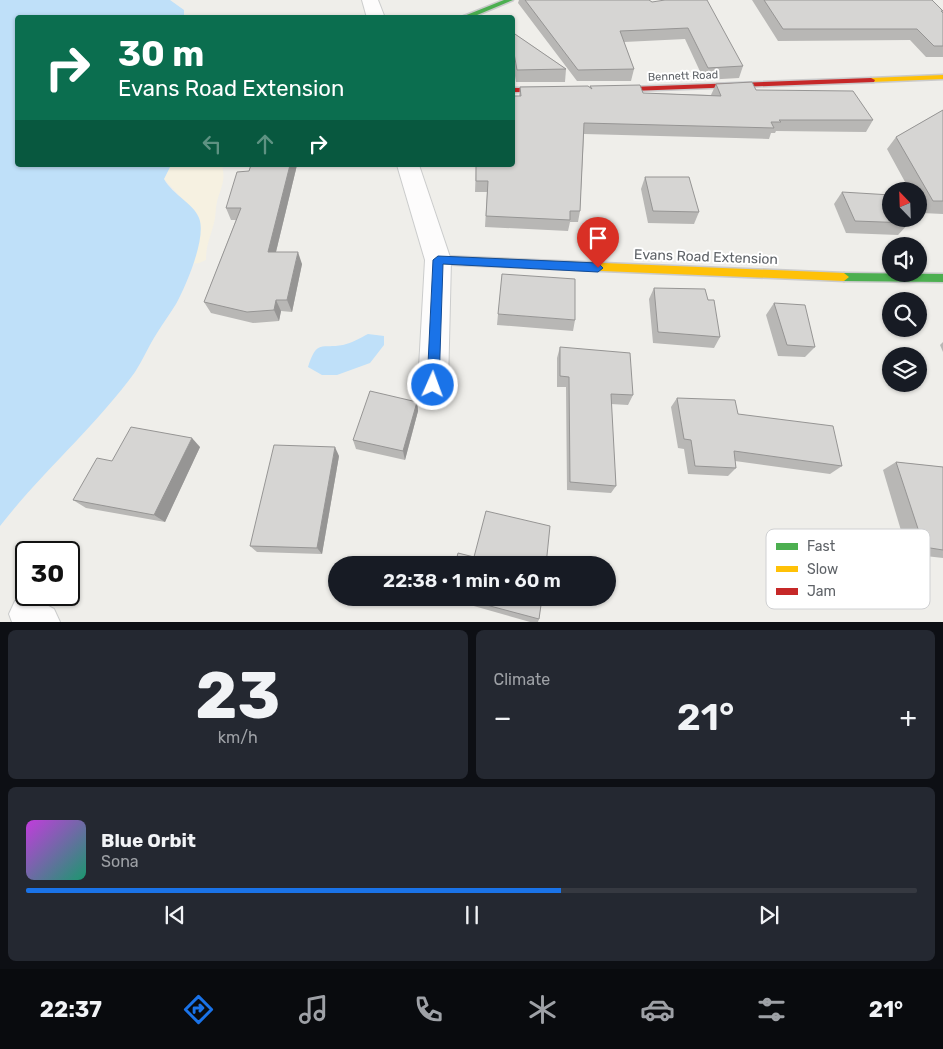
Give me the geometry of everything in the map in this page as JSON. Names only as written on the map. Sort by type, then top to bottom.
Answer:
[{"type":"street","points":[[370,0],[375,15]]},
{"type":"street","points":[[470,15],[510,0]]},
{"type":"street","name":"Bennett Road","points":[[593,90],[699,88],[943,77]]},
{"type":"street","points":[[515,90],[564,90]]},
{"type":"street","points":[[409,167],[438,260],[433,385]]},
{"type":"street","name":"Evans Road Extension","points":[[438,260],[798,276],[943,278]]},
{"type":"sand","points":[[170,167],[222,167],[222,187],[217,201],[206,260],[199,263],[182,265],[199,217],[164,179]]},
{"type":"water","points":[[0,0],[170,0],[184,10],[184,15],[15,15],[15,167],[170,167],[164,179],[193,208],[201,226],[198,249],[185,286],[135,372],[103,412],[33,487],[0,526]]},
{"type":"water","points":[[368,334],[384,336],[384,345],[370,363],[337,375],[322,375],[308,367],[317,349],[325,346],[346,344]]},
{"type":"building","points":[[525,0],[649,0],[652,2],[665,0],[707,0],[743,66],[708,68],[688,28],[620,31],[634,69],[578,70]]},
{"type":"building","points":[[764,0],[932,0],[943,11],[941,11],[943,13],[943,46],[934,46],[917,29],[783,29]]},
{"type":"building","points":[[515,34],[566,69],[517,70]]},
{"type":"building","points":[[752,82],[756,90],[853,91],[873,120],[779,120],[781,122],[771,122],[774,128],[584,123],[580,211],[570,211],[570,220],[486,216],[488,181],[476,181],[476,167],[515,167],[515,96],[521,96],[520,87],[588,86],[592,89],[590,86],[640,85],[643,93],[721,96],[716,84]]},
{"type":"building","points":[[943,110],[943,201],[933,201],[928,192],[928,182],[922,182],[896,137]]},
{"type":"building","points":[[250,167],[289,167],[268,252],[298,252],[287,300],[276,300],[274,310],[247,312],[204,302],[241,208],[226,208],[237,172],[249,171]]},
{"type":"building","points":[[645,177],[689,177],[699,212],[653,211]]},
{"type":"building","points":[[842,192],[882,194],[882,222],[855,221]]},
{"type":"building","points":[[502,274],[575,279],[575,320],[498,314]]},
{"type":"building","points":[[654,288],[705,289],[708,300],[714,300],[720,337],[658,332]]},
{"type":"building","points":[[774,303],[805,305],[815,347],[787,345]]},
{"type":"building","points":[[560,347],[630,353],[633,395],[611,394],[616,486],[570,482],[569,377],[560,376]]},
{"type":"building","points":[[370,391],[417,402],[403,451],[353,440]]},
{"type":"building","points":[[677,398],[735,400],[738,414],[833,426],[842,466],[734,451],[736,468],[695,466],[691,440],[684,439]]},
{"type":"building","points":[[131,427],[192,438],[154,515],[73,500],[97,458],[112,461]]},
{"type":"building","points":[[274,445],[335,447],[317,548],[250,546]]},
{"type":"building","points":[[896,462],[943,467],[943,550],[930,548],[930,529],[918,529]]},
{"type":"building","points":[[486,511],[550,526],[547,556],[474,556]]},
{"type":"building","points":[[458,553],[470,556],[457,556]]},
{"type":"building","points":[[490,606],[541,606],[539,619]]},
{"type":"traffic: fast","points":[[470,15],[510,0]]},
{"type":"traffic: fast","points":[[844,277],[943,278]]},
{"type":"traffic: slow","points":[[871,80],[943,77]]},
{"type":"traffic: slow","points":[[438,260],[844,277]]},
{"type":"traffic: jam","points":[[604,90],[871,80]]},
{"type":"traffic: jam","points":[[515,90],[556,90]]},
{"type":"route","points":[[433,385],[438,260],[598,268]]}]
